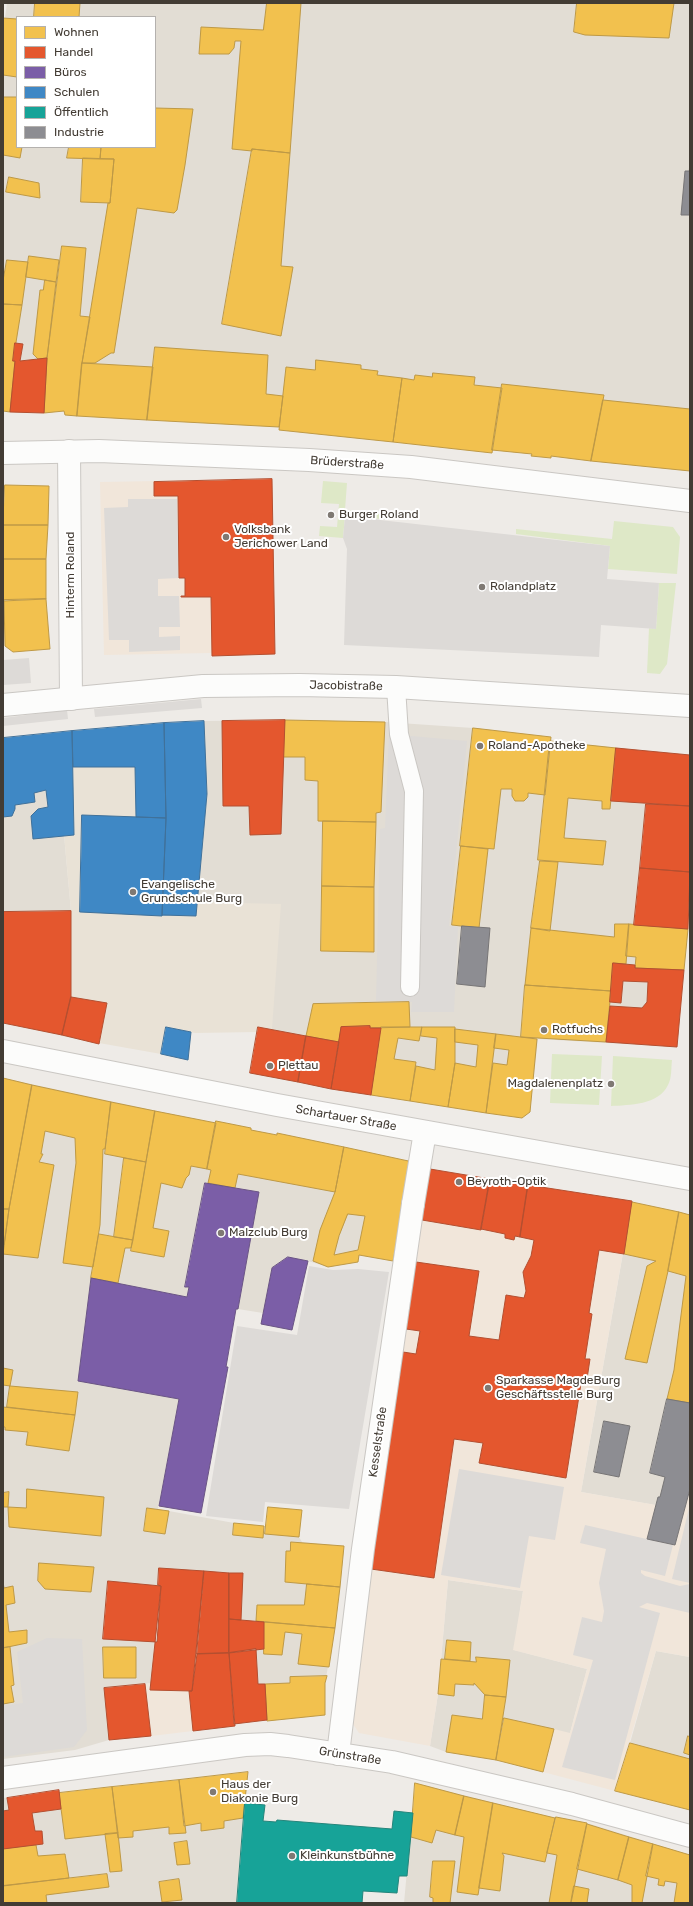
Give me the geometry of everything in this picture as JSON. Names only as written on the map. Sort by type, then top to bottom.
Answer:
[{"type":"street","name":"Brüderstraße","points":[[3,453],[69,451],[301,460],[411,468],[690,501]]},
{"type":"street","name":"Hinterm Roland","points":[[69,451],[71,699]]},
{"type":"street","name":"Jacobistraße","points":[[3,705],[203,686],[299,685],[396,687],[690,706]]},
{"type":"street","name":"Schartauer Straße","points":[[3,1052],[277,1105],[690,1179]]},
{"type":"street","name":"Kesselstraße","points":[[338,1754],[363,1549],[413,1204],[426,1132]]},
{"type":"street","name":"Grünstraße","points":[[3,1778],[245,1745],[270,1744],[392,1762],[572,1804],[690,1836]]},
{"type":"lane","points":[[396,687],[399,734],[414,791],[410,987]]},
{"type":"shaded area","points":[[7,3],[690,3],[690,471],[551,456],[532,456],[531,454],[492,450],[393,442],[279,430],[279,427],[65,415],[64,411],[44,413],[3,411],[3,18],[5,18]]},
{"type":"shaded area","points":[[272,479],[275,654],[212,656],[211,653],[104,655],[100,482]]},
{"type":"shaded area","points":[[128,499],[177,499],[179,578],[158,579],[158,596],[179,596],[180,627],[159,627],[159,637],[180,636],[180,650],[129,652],[129,640],[109,640],[104,508],[128,507]]},
{"type":"shaded area","points":[[345,516],[610,546],[607,579],[659,583],[656,629],[601,625],[599,657],[344,645],[347,549],[343,538]]},
{"type":"shaded area","points":[[29,658],[31,683],[3,685],[3,660]]},
{"type":"shaded area","points":[[201,699],[202,708],[95,717],[94,709]]},
{"type":"shaded area","points":[[67,710],[68,719],[3,726],[3,718]]},
{"type":"shaded area","points":[[285,720],[385,722],[473,728],[535,736],[551,741],[690,755],[690,901],[677,1047],[538,1039],[530,1112],[522,1118],[331,1089],[250,1073],[258,1027],[272,1029],[197,902],[207,794],[204,721]]},
{"type":"shaded area","name":"Evangelische Grundschule Burg","points":[[204,721],[207,794],[197,902],[281,904],[272,1029],[258,1027],[257,1032],[195,1033],[166,1027],[161,1054],[99,1043],[107,1003],[71,997],[71,911],[64,835],[74,834],[72,731]]},
{"type":"shaded area","points":[[72,731],[74,835],[64,835],[71,911],[107,1003],[99,1044],[3,1023],[3,738]]},
{"type":"shaded area","points":[[389,734],[467,741],[449,926],[458,927],[454,1012],[411,1012],[412,1002],[376,1001],[380,829],[385,828]]},
{"type":"shaded area","points":[[3,1078],[199,1120],[216,1123],[216,1121],[251,1128],[251,1130],[276,1135],[277,1133],[413,1162],[393,1261],[359,1255],[358,1262],[328,1267],[308,1261],[292,1330],[261,1324],[263,1313],[238,1309],[259,1192],[205,1183],[185,1286],[189,1287],[187,1297],[91,1278],[78,1380],[179,1399],[158,1509],[234,1523],[264,1526],[266,1526],[268,1507],[302,1510],[299,1537],[302,1542],[344,1546],[335,1628],[325,1683],[267,1720],[234,1724],[161,1586],[151,1683],[146,1684],[151,1736],[109,1740],[75,1750],[3,1759]]},
{"type":"shaded area","points":[[430,1169],[632,1201],[581,1492],[656,1505],[647,1539],[675,1545],[690,1489],[690,1657],[656,1651],[615,1791],[543,1772],[554,1729],[570,1733],[587,1669],[513,1650],[523,1591],[448,1580],[438,1694],[430,1746],[359,1733],[353,1724],[371,1569]]},
{"type":"shaded area","points":[[632,1202],[690,1215],[690,1489],[675,1545],[647,1539],[655,1505],[581,1492]]},
{"type":"shaded area","points":[[309,1266],[333,1270],[358,1269],[389,1272],[349,1509],[265,1502],[263,1522],[206,1516],[237,1326],[297,1335]]},
{"type":"shaded area","points":[[459,1469],[564,1487],[555,1540],[529,1536],[520,1588],[441,1575]]},
{"type":"shaded area","points":[[690,1504],[690,1583],[672,1579]]},
{"type":"shaded area","points":[[585,1525],[673,1545],[665,1576],[641,1570],[641,1573],[645,1576],[680,1586],[690,1584],[690,1613],[647,1603],[639,1607],[660,1613],[615,1780],[562,1767],[593,1660],[573,1655],[582,1617],[602,1622],[604,1611],[599,1583],[606,1549],[580,1543]]},
{"type":"shaded area","points":[[159,1568],[229,1573],[229,1619],[235,1726],[151,1736],[145,1684],[151,1683],[154,1643],[157,1642],[161,1586],[158,1585]]},
{"type":"shaded area","points":[[448,1580],[523,1591],[514,1650],[587,1669],[570,1733],[543,1772],[496,1760],[446,1752],[430,1746],[438,1694]]},
{"type":"shaded area","points":[[47,1638],[82,1639],[87,1730],[74,1747],[3,1757],[3,1706],[23,1703],[17,1652]]},
{"type":"shaded area","points":[[656,1651],[690,1657],[690,1810],[630,1743]]},
{"type":"shaded area","points":[[248,1772],[237,1903],[3,1903],[3,1798],[59,1790],[59,1793]]},
{"type":"shaded area","points":[[415,1783],[555,1818],[587,1823],[690,1855],[690,1903],[404,1903]]},
{"type":"green space","points":[[323,481],[347,483],[345,510],[394,515],[393,520],[345,516],[343,538],[319,536],[320,526],[337,527],[339,504],[321,503]]},
{"type":"green space","points":[[614,521],[673,527],[680,537],[677,574],[608,569],[610,546],[516,534],[516,529],[612,539]]},
{"type":"green space","points":[[659,583],[676,583],[667,664],[660,674],[647,673],[649,628],[656,629]]},
{"type":"green space","points":[[552,1054],[602,1056],[599,1105],[550,1103]]},
{"type":"green space","points":[[613,1056],[672,1060],[671,1076],[664,1092],[658,1097],[643,1103],[611,1106]]},
{"type":"building: Wohnen","points":[[35,3],[80,3],[79,16],[34,16]]},
{"type":"building: Wohnen","points":[[267,3],[301,3],[290,153],[252,149],[252,151],[232,149],[241,41],[235,41],[234,48],[229,54],[199,54],[201,27],[263,30]]},
{"type":"building: Wohnen","points":[[577,3],[674,3],[669,38],[585,35],[574,32]]},
{"type":"building: Wohnen","points":[[3,18],[16,19],[16,77],[3,75]]},
{"type":"building: Wohnen","points":[[3,97],[16,97],[16,148],[22,148],[20,158],[3,155]]},
{"type":"building: Wohnen","points":[[156,108],[193,109],[177,210],[174,213],[137,208],[114,353],[111,353],[95,363],[82,363],[108,203],[110,203],[114,159],[100,159],[101,148],[156,148]]},
{"type":"building: Wohnen","points":[[69,148],[101,148],[100,159],[67,158]]},
{"type":"building: Wohnen","points":[[252,149],[290,153],[281,266],[293,267],[281,336],[222,324]]},
{"type":"building: Wohnen","points":[[83,158],[114,159],[110,203],[81,202]]},
{"type":"building: Wohnen","points":[[9,177],[39,183],[40,198],[6,192]]},
{"type":"building: Wohnen","points":[[62,246],[86,248],[80,316],[90,317],[82,363],[77,416],[65,415],[64,411],[44,413],[47,358]]},
{"type":"building: Wohnen","points":[[29,256],[59,260],[56,282],[26,277]]},
{"type":"building: Wohnen","points":[[7,260],[28,262],[22,305],[3,304],[3,281]]},
{"type":"building: Wohnen","points":[[45,280],[56,282],[47,358],[38,359],[33,354],[40,290],[43,290]]},
{"type":"building: Wohnen","points":[[3,304],[22,305],[13,361],[15,361],[10,412],[3,411]]},
{"type":"building: Wohnen","points":[[155,347],[268,355],[266,394],[283,396],[279,427],[147,420]]},
{"type":"building: Wohnen","points":[[316,360],[361,365],[361,369],[378,371],[377,375],[402,378],[393,442],[279,430],[286,367],[315,370]]},
{"type":"building: Wohnen","points":[[82,363],[153,367],[147,420],[77,416]]},
{"type":"building: Wohnen","points":[[433,373],[475,377],[474,385],[502,388],[492,453],[393,442],[402,378],[414,380],[415,375],[432,377]]},
{"type":"building: Wohnen","points":[[502,384],[604,395],[591,461],[551,456],[551,458],[531,456],[532,454],[492,450]]},
{"type":"building: Wohnen","points":[[603,400],[690,409],[690,471],[591,461]]},
{"type":"building: Wohnen","points":[[5,485],[49,486],[48,525],[3,525]]},
{"type":"building: Wohnen","points":[[3,525],[48,525],[46,559],[3,559]]},
{"type":"building: Wohnen","points":[[3,559],[46,559],[46,599],[3,601]]},
{"type":"building: Wohnen","points":[[46,599],[50,649],[13,652],[5,646],[4,600]]},
{"type":"building: Wohnen","points":[[285,720],[385,722],[381,812],[376,813],[376,822],[318,821],[318,781],[305,780],[305,757],[283,757]]},
{"type":"building: Wohnen","points":[[473,728],[551,737],[545,795],[528,793],[528,797],[524,801],[515,801],[512,796],[512,789],[501,789],[494,849],[460,846]]},
{"type":"building: Wohnen","points":[[550,741],[616,748],[610,809],[602,809],[602,801],[568,798],[564,838],[606,841],[603,865],[538,860]]},
{"type":"building: Wohnen","points":[[323,821],[376,822],[374,887],[322,886]]},
{"type":"building: Wohnen","points":[[461,846],[488,849],[479,928],[452,925]]},
{"type":"building: Wohnen","points":[[540,861],[558,862],[550,931],[531,928]]},
{"type":"building: Wohnen","points":[[322,886],[374,887],[374,952],[321,951]]},
{"type":"building: Wohnen","points":[[615,924],[629,924],[626,964],[613,963],[611,991],[525,985],[531,928],[614,937]]},
{"type":"building: Wohnen","points":[[629,924],[688,929],[684,970],[635,968],[636,957],[626,956]]},
{"type":"building: Wohnen","points":[[525,985],[611,991],[606,1042],[521,1037]]},
{"type":"building: Wohnen","points":[[409,1002],[410,1027],[341,1027],[339,1042],[306,1036],[313,1004]]},
{"type":"building: Wohnen","points":[[381,1027],[422,1027],[419,1041],[398,1038],[394,1059],[416,1062],[410,1101],[371,1095]]},
{"type":"building: Wohnen","points":[[422,1027],[455,1027],[455,1063],[448,1107],[410,1101],[416,1066],[435,1070],[437,1038],[421,1036]]},
{"type":"building: Wohnen","points":[[455,1029],[496,1034],[486,1113],[448,1107],[455,1063],[476,1067],[478,1045],[455,1042]]},
{"type":"building: Wohnen","points":[[496,1034],[537,1039],[530,1112],[522,1118],[486,1113],[493,1063],[507,1065],[509,1050],[494,1048]]},
{"type":"building: Wohnen","points":[[3,1078],[32,1085],[9,1209],[3,1209]]},
{"type":"building: Wohnen","points":[[32,1085],[111,1102],[105,1149],[103,1149],[100,1225],[93,1267],[63,1263],[76,1163],[75,1138],[45,1131],[41,1154],[43,1154],[39,1162],[54,1165],[38,1258],[3,1254],[9,1209]]},
{"type":"building: Wohnen","points":[[111,1102],[155,1111],[146,1162],[105,1154]]},
{"type":"building: Wohnen","points":[[155,1111],[216,1123],[207,1169],[191,1166],[189,1175],[186,1178],[182,1188],[161,1183],[153,1228],[169,1231],[164,1257],[131,1251]]},
{"type":"building: Wohnen","points":[[216,1121],[251,1128],[251,1130],[277,1135],[277,1133],[344,1147],[335,1192],[238,1174],[235,1188],[208,1183],[211,1170],[207,1169]]},
{"type":"building: Wohnen","points":[[344,1147],[413,1162],[393,1261],[359,1255],[358,1262],[328,1267],[313,1261],[320,1230],[335,1192]],"holes":[[[348,1214],[365,1216],[358,1250],[334,1255],[339,1236]]]},
{"type":"building: Wohnen","points":[[124,1158],[146,1162],[133,1240],[114,1237]]},
{"type":"building: Wohnen","points":[[632,1202],[679,1212],[668,1271],[647,1363],[625,1359],[647,1266],[656,1261],[624,1254]]},
{"type":"building: Wohnen","points":[[3,1209],[9,1209],[4,1245],[3,1245]]},
{"type":"building: Wohnen","points":[[679,1212],[690,1215],[690,1403],[667,1399],[674,1370],[686,1276],[668,1271]]},
{"type":"building: Wohnen","points":[[99,1234],[133,1240],[131,1248],[125,1248],[118,1283],[91,1278]]},
{"type":"building: Wohnen","points":[[3,1368],[13,1370],[10,1386],[3,1385]]},
{"type":"building: Wohnen","points":[[10,1386],[78,1392],[75,1415],[7,1407]]},
{"type":"building: Wohnen","points":[[3,1407],[75,1415],[69,1451],[26,1445],[28,1432],[5,1430],[5,1427],[3,1427]]},
{"type":"building: Wohnen","points":[[27,1489],[104,1497],[101,1536],[9,1527],[8,1507],[26,1508]]},
{"type":"building: Wohnen","points":[[9,1492],[8,1507],[3,1507],[3,1493]]},
{"type":"building: Wohnen","points":[[268,1507],[302,1510],[299,1537],[265,1534]]},
{"type":"building: Wohnen","points":[[147,1508],[169,1511],[165,1534],[144,1531]]},
{"type":"building: Wohnen","points":[[234,1523],[264,1526],[263,1538],[233,1535]]},
{"type":"building: Wohnen","points":[[291,1542],[344,1546],[340,1587],[285,1582],[286,1551],[290,1551]]},
{"type":"building: Wohnen","points":[[39,1563],[94,1567],[91,1592],[45,1589],[38,1581]]},
{"type":"building: Wohnen","points":[[3,1582],[4,1588],[13,1586],[15,1603],[6,1605],[9,1632],[27,1630],[27,1643],[3,1648]]},
{"type":"building: Wohnen","points":[[307,1584],[340,1587],[335,1628],[256,1621],[257,1605],[304,1605]]},
{"type":"building: Wohnen","points":[[264,1622],[335,1628],[329,1667],[298,1664],[302,1634],[285,1632],[282,1655],[264,1654]]},
{"type":"building: Wohnen","points":[[447,1640],[471,1642],[470,1661],[445,1659]]},
{"type":"building: Wohnen","points":[[10,1647],[14,1685],[11,1686],[14,1702],[3,1704],[3,1648]]},
{"type":"building: Wohnen","points":[[103,1647],[136,1647],[136,1678],[104,1678]]},
{"type":"building: Wohnen","points":[[476,1657],[510,1660],[506,1697],[485,1695],[474,1683],[474,1685],[455,1684],[454,1696],[438,1694],[441,1659],[476,1662]]},
{"type":"building: Wohnen","points":[[327,1676],[325,1683],[325,1715],[267,1721],[265,1684],[290,1683],[290,1677]]},
{"type":"building: Wohnen","points":[[485,1695],[506,1697],[496,1760],[446,1752],[452,1715],[482,1719]]},
{"type":"building: Wohnen","points":[[504,1718],[554,1729],[543,1772],[496,1760]]},
{"type":"building: Wohnen","points":[[688,1736],[690,1737],[690,1755],[684,1753]]},
{"type":"building: Wohnen","points":[[630,1743],[690,1759],[690,1810],[615,1791]]},
{"type":"building: Wohnen","name":"Haus der Diakonie Burg","points":[[248,1772],[243,1818],[224,1821],[224,1828],[201,1831],[201,1823],[184,1826],[179,1780]]},
{"type":"building: Wohnen","points":[[179,1780],[186,1833],[169,1834],[169,1827],[133,1831],[133,1837],[118,1838],[112,1787]]},
{"type":"building: Wohnen","points":[[415,1783],[464,1796],[455,1835],[436,1830],[432,1843],[411,1837]]},
{"type":"building: Wohnen","points":[[112,1787],[118,1833],[65,1839],[59,1793]]},
{"type":"building: Wohnen","points":[[464,1796],[493,1803],[478,1895],[457,1892],[464,1837],[455,1835]]},
{"type":"building: Wohnen","points":[[493,1803],[555,1818],[545,1862],[502,1853],[504,1856],[500,1891],[479,1888]]},
{"type":"building: Wohnen","points":[[556,1817],[587,1823],[571,1903],[549,1903],[557,1855],[547,1853]]},
{"type":"building: Wohnen","points":[[587,1824],[629,1837],[618,1880],[577,1869]]},
{"type":"building: Wohnen","points":[[118,1833],[122,1871],[110,1872],[105,1834]]},
{"type":"building: Wohnen","points":[[629,1837],[653,1844],[642,1903],[632,1903],[632,1885],[618,1880]]},
{"type":"building: Wohnen","points":[[187,1841],[190,1864],[177,1865],[174,1843]]},
{"type":"building: Wohnen","points":[[653,1844],[690,1855],[690,1903],[674,1903],[677,1883],[665,1881],[664,1886],[658,1885],[659,1879],[646,1876]]},
{"type":"building: Wohnen","points":[[36,1845],[38,1856],[65,1854],[69,1878],[3,1886],[3,1849]]},
{"type":"building: Wohnen","points":[[433,1861],[455,1861],[450,1903],[433,1903],[433,1898],[430,1897]]},
{"type":"building: Wohnen","points":[[107,1874],[109,1887],[46,1895],[47,1903],[3,1903],[3,1886]]},
{"type":"building: Wohnen","points":[[179,1879],[182,1900],[162,1902],[159,1882]]},
{"type":"building: Wohnen","points":[[574,1886],[589,1889],[587,1903],[571,1903]]},
{"type":"building: Handel","points":[[15,343],[23,344],[20,361],[47,358],[44,413],[10,412],[15,361],[13,361]]},
{"type":"building: Handel","name":"Volksbank Jerichower Land","points":[[272,479],[275,654],[212,656],[211,597],[181,597],[185,596],[185,578],[179,578],[178,496],[154,496],[154,482]]},
{"type":"building: Handel","points":[[285,720],[281,834],[250,835],[249,806],[223,806],[222,721]]},
{"type":"building: Handel","points":[[616,748],[690,755],[690,806],[611,801]]},
{"type":"building: Handel","points":[[646,804],[690,806],[690,872],[640,868]]},
{"type":"building: Handel","points":[[640,868],[690,872],[688,929],[634,925]]},
{"type":"building: Handel","points":[[71,911],[71,997],[62,1035],[3,1023],[3,912]]},
{"type":"building: Handel","points":[[613,963],[635,965],[635,968],[684,970],[677,1047],[606,1042],[610,1006],[642,1008],[647,1002],[648,982],[623,981],[621,1003],[610,1002]]},
{"type":"building: Handel","points":[[71,997],[107,1003],[99,1044],[62,1035]]},
{"type":"building: Handel","points":[[370,1026],[370,1028],[381,1028],[371,1095],[331,1089],[341,1027]]},
{"type":"building: Handel","points":[[258,1027],[306,1036],[298,1082],[250,1073]]},
{"type":"building: Handel","points":[[306,1036],[339,1042],[331,1089],[298,1082]]},
{"type":"building: Handel","points":[[430,1169],[490,1179],[481,1230],[422,1220]]},
{"type":"building: Handel","points":[[490,1179],[528,1185],[520,1237],[515,1236],[514,1240],[505,1238],[505,1234],[481,1229]]},
{"type":"building: Handel","name":"Sparkasse MagdeBurg Geschäftsstelle Burg","points":[[528,1185],[632,1201],[624,1254],[599,1250],[589,1313],[592,1314],[585,1359],[590,1359],[587,1379],[582,1377],[566,1478],[479,1463],[483,1443],[454,1439],[434,1578],[371,1569],[396,1398],[398,1374],[400,1374],[403,1352],[416,1354],[420,1331],[406,1329],[416,1262],[479,1271],[469,1336],[499,1340],[506,1295],[524,1298],[526,1291],[523,1272],[531,1256],[534,1240],[520,1237]]},
{"type":"building: Handel","points":[[159,1568],[204,1571],[192,1691],[150,1690],[161,1586],[158,1585]]},
{"type":"building: Handel","points":[[204,1571],[229,1573],[229,1653],[197,1654]]},
{"type":"building: Handel","points":[[229,1573],[243,1573],[241,1620],[229,1619]]},
{"type":"building: Handel","points":[[108,1581],[161,1586],[157,1642],[103,1639]]},
{"type":"building: Handel","points":[[229,1619],[264,1622],[264,1649],[229,1653]]},
{"type":"building: Handel","points":[[256,1649],[258,1684],[265,1684],[267,1720],[234,1724],[229,1653]]},
{"type":"building: Handel","points":[[229,1653],[235,1726],[193,1731],[189,1691],[192,1691],[197,1654]]},
{"type":"building: Handel","points":[[145,1684],[151,1736],[109,1740],[104,1688]]},
{"type":"building: Handel","points":[[59,1790],[61,1809],[32,1813],[35,1831],[42,1831],[43,1844],[3,1849],[3,1811],[9,1810],[7,1798]]},
{"type":"building: Büros","points":[[205,1183],[259,1192],[238,1309],[236,1309],[226,1367],[228,1367],[201,1513],[159,1506],[179,1399],[78,1381],[91,1278],[187,1297],[189,1287],[185,1287]]},
{"type":"building: Büros","points":[[288,1257],[308,1261],[292,1330],[261,1324],[272,1268]]},
{"type":"building: Schulen","points":[[204,721],[207,794],[196,916],[162,915],[166,818],[164,723]]},
{"type":"building: Schulen","points":[[164,723],[166,818],[136,817],[135,767],[73,767],[72,731]]},
{"type":"building: Schulen","points":[[72,731],[74,835],[33,839],[31,816],[38,809],[48,807],[46,790],[34,793],[35,802],[15,805],[12,816],[3,817],[3,738]]},
{"type":"building: Schulen","points":[[82,815],[166,818],[162,916],[80,912]]},
{"type":"building: Schulen","points":[[166,1027],[191,1032],[188,1060],[161,1054]]},
{"type":"building: Öffentlich","points":[[245,1803],[265,1805],[263,1821],[276,1822],[277,1820],[392,1829],[394,1811],[413,1813],[407,1876],[399,1876],[397,1893],[363,1891],[362,1903],[237,1903]]},
{"type":"building: Industrie","points":[[690,154],[690,215],[681,215],[685,171],[689,171]]},
{"type":"building: Industrie","points":[[462,926],[490,928],[485,987],[457,984]]},
{"type":"building: Industrie","points":[[667,1399],[690,1403],[690,1489],[675,1545],[647,1539],[665,1477],[650,1473]]},
{"type":"building: Industrie","points":[[604,1421],[630,1426],[619,1477],[594,1472]]},
{"type":"place","name":"Burger Roland","points":[[331,515]]},
{"type":"place","name":"Volksbank Jerichower Land","points":[[226,537]]},
{"type":"place","name":"Rolandplatz","points":[[482,587]]},
{"type":"place","name":"Roland-Apotheke","points":[[480,746]]},
{"type":"place","name":"Evangelische Grundschule Burg","points":[[133,892]]},
{"type":"place","name":"Rotfuchs","points":[[544,1030]]},
{"type":"place","name":"Plettau","points":[[270,1066]]},
{"type":"place","name":"Magdalenenplatz","points":[[611,1084]]},
{"type":"place","name":"Beyroth-Optik","points":[[459,1182]]},
{"type":"place","name":"Malzclub Burg","points":[[221,1233]]},
{"type":"place","name":"Sparkasse MagdeBurg Geschäftsstelle Burg","points":[[488,1388]]},
{"type":"place","name":"Haus der Diakonie Burg","points":[[213,1792]]},
{"type":"place","name":"Kleinkunstbühne","points":[[292,1856]]}]
